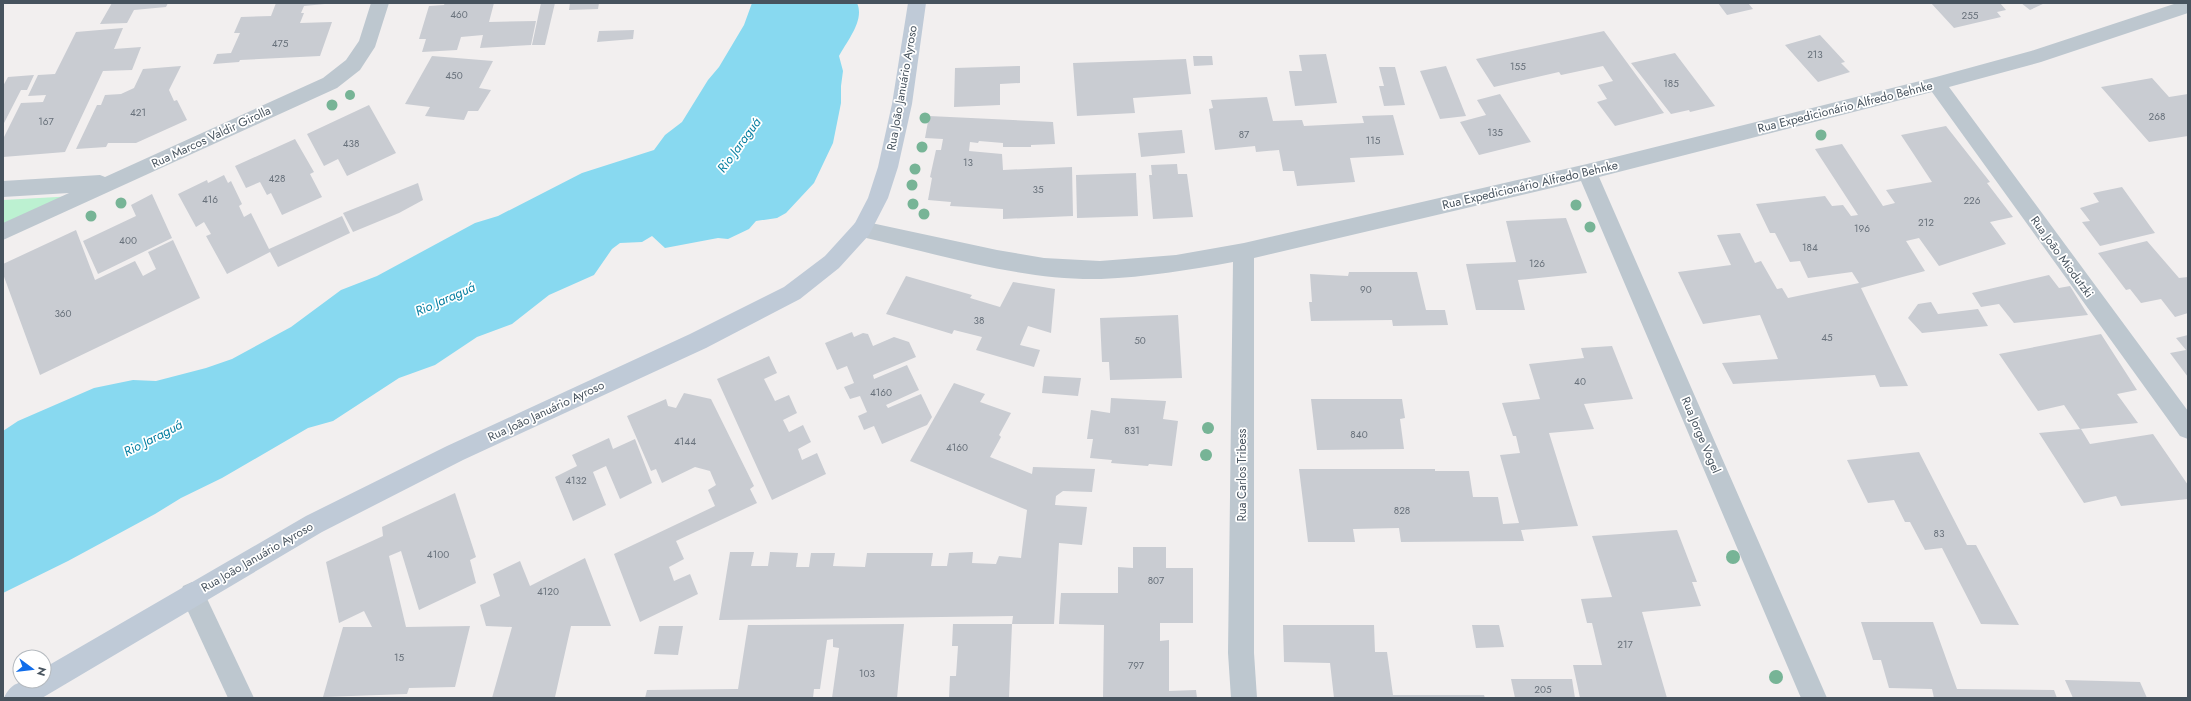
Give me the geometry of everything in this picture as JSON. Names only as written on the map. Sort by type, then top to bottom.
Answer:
[{"type":"main road","name":"Rua João Januário Ayroso","points":[[17,698],[192,594],[314,524],[382,488],[698,341],[792,293],[832,262],[862,229],[878,198],[888,167],[902,104],[916,3]]},
{"type":"street","name":"Rua Marcos Valdir Girolla","points":[[3,232],[330,83],[353,65],[368,42],[380,3]]},
{"type":"street","name":"Rua Expedicionário Alfredo Behnke","points":[[862,229],[997,259],[1044,267],[1100,270],[1176,264],[1244,252],[1587,172],[1936,84],[2034,57],[2187,7]]},
{"type":"street","name":"Rua João Miodutzki","points":[[1936,84],[2188,429]]},
{"type":"street","name":"Rua Jorge Vogel","points":[[1587,172],[1814,698]]},
{"type":"street","points":[[3,189],[113,182]]},
{"type":"street","name":"Rua Carlos Tribess","points":[[1244,252],[1241,653],[1244,698]]},
{"type":"street","points":[[192,594],[241,698]]},
{"type":"green space","points":[[75,196],[3,228],[3,200]]},
{"type":"water","name":"Rio Jaraguá","points":[[752,3],[857,3],[859,10],[859,16],[854,30],[839,56],[843,71],[841,103],[833,143],[814,183],[786,213],[777,218],[756,221],[749,229],[728,239],[718,238],[665,248],[652,236],[642,242],[620,243],[612,249],[594,275],[549,295],[512,324],[477,337],[435,365],[399,378],[333,421],[308,428],[222,478],[181,498],[155,514],[68,561],[3,593],[3,431],[18,421],[94,388],[133,380],[156,381],[206,368],[232,359],[291,327],[341,290],[377,276],[475,223],[498,216],[582,173],[654,150],[665,135],[682,122],[708,80],[719,67],[744,25]]},
{"type":"building","points":[[112,3],[168,3],[166,7],[134,10],[127,23],[100,24]]},
{"type":"building","points":[[276,3],[335,3],[304,6],[301,13],[304,13],[300,23],[332,22],[320,56],[240,60],[239,62],[213,64],[217,54],[231,53],[240,33],[234,33],[241,17],[271,16]]},
{"type":"building","points":[[445,3],[494,3],[489,22],[536,21],[531,45],[480,48],[483,35],[461,37],[457,50],[422,52],[426,39],[419,39],[429,6],[444,5]]},
{"type":"building","points":[[541,3],[555,3],[545,45],[532,45]]},
{"type":"building","points":[[570,3],[599,3],[598,9],[569,10]]},
{"type":"building","points":[[1718,3],[1748,3],[1753,9],[1727,15]]},
{"type":"building","points":[[1931,3],[2000,3],[2006,10],[1997,12],[2001,17],[1954,28]]},
{"type":"building","points":[[2021,3],[2045,3],[2030,10]]},
{"type":"building","points":[[123,28],[114,49],[141,47],[132,70],[103,71],[65,152],[3,157],[3,139],[21,103],[43,102],[46,95],[28,96],[38,75],[55,74],[76,32]]},
{"type":"building","points":[[634,30],[633,39],[597,42],[599,31]]},
{"type":"building","points":[[1604,31],[1664,113],[1615,126],[1597,102],[1607,99],[1598,85],[1613,81],[1603,66],[1561,75],[1559,72],[1494,87],[1476,59]]},
{"type":"building","points":[[1820,35],[1845,62],[1841,63],[1850,72],[1818,82],[1785,45]]},
{"type":"building","points":[[1675,53],[1715,106],[1690,112],[1689,110],[1671,114],[1631,63]]},
{"type":"building","points":[[1326,54],[1337,103],[1295,106],[1289,71],[1302,71],[1299,55]]},
{"type":"building","points":[[432,56],[493,61],[479,88],[491,90],[478,111],[468,111],[464,120],[425,116],[430,107],[405,104]]},
{"type":"building","points":[[1193,56],[1212,56],[1213,65],[1194,66]]},
{"type":"building","points":[[1186,59],[1191,94],[1133,98],[1135,113],[1077,116],[1073,63]]},
{"type":"building","points":[[181,66],[169,90],[174,101],[177,100],[187,120],[136,143],[108,143],[106,147],[76,149],[97,105],[101,105],[105,95],[121,94],[134,88],[143,69]]},
{"type":"building","points":[[1020,66],[1020,83],[1000,84],[1000,105],[954,107],[955,68]]},
{"type":"building","points":[[1446,66],[1466,116],[1440,119],[1420,71]]},
{"type":"building","points":[[1379,67],[1395,67],[1405,105],[1384,106],[1379,86],[1384,86]]},
{"type":"building","points":[[34,75],[27,90],[21,90],[3,125],[3,86],[8,77]]},
{"type":"building","points":[[2152,78],[2169,97],[2188,94],[2188,136],[2149,142],[2101,87]]},
{"type":"building","points":[[1500,94],[1531,142],[1479,155],[1460,122],[1486,115],[1477,100]]},
{"type":"building","points":[[1267,97],[1273,121],[1302,120],[1304,126],[1364,123],[1362,116],[1393,115],[1404,155],[1350,158],[1355,182],[1297,186],[1294,171],[1283,171],[1279,150],[1256,152],[1255,146],[1215,150],[1209,109],[1213,108],[1211,100]]},
{"type":"building","points":[[369,105],[396,153],[347,176],[338,159],[324,166],[307,134]]},
{"type":"building","points":[[929,116],[1053,122],[1055,144],[1031,145],[1031,147],[1003,147],[1003,143],[979,141],[978,143],[970,142],[969,151],[1002,154],[1003,170],[1072,167],[1073,216],[1003,219],[1003,209],[950,206],[951,202],[928,200],[932,178],[930,177],[936,150],[941,150],[943,139],[925,138]]},
{"type":"building","points":[[1946,126],[1990,182],[1987,183],[2013,217],[1990,222],[2006,244],[1939,266],[1919,238],[1906,241],[1925,271],[1861,288],[1908,386],[1880,387],[1875,375],[1733,384],[1722,363],[1778,359],[1760,315],[1703,324],[1678,272],[1731,265],[1717,235],[1740,233],[1755,263],[1761,261],[1777,289],[1782,288],[1788,298],[1859,283],[1852,272],[1808,278],[1800,261],[1790,262],[1775,233],[1770,233],[1756,204],[1825,196],[1832,206],[1843,205],[1851,216],[1858,215],[1815,149],[1842,144],[1883,206],[1895,203],[1886,190],[1932,182],[1901,135]]},
{"type":"building","points":[[1182,130],[1185,153],[1141,157],[1138,133]]},
{"type":"building","points":[[295,139],[314,172],[310,174],[322,197],[282,215],[271,193],[267,195],[260,182],[246,188],[235,166]]},
{"type":"building","points":[[1177,164],[1178,174],[1187,174],[1193,217],[1153,219],[1149,175],[1152,175],[1151,165]]},
{"type":"building","points":[[1136,173],[1138,216],[1077,218],[1076,175]]},
{"type":"building","points":[[224,175],[228,183],[231,181],[242,204],[239,206],[244,217],[251,213],[269,249],[342,216],[350,233],[278,267],[270,252],[227,274],[206,236],[211,234],[204,222],[196,227],[178,194],[207,180],[208,183]]},
{"type":"building","points":[[418,183],[423,200],[399,213],[353,232],[343,213]]},
{"type":"building","points":[[2122,187],[2155,233],[2100,246],[2082,222],[2090,221],[2080,208],[2099,202],[2093,193]]},
{"type":"building","points":[[152,194],[172,238],[98,274],[83,241],[136,216],[131,205]]},
{"type":"building","points":[[1566,218],[1587,273],[1518,280],[1525,310],[1476,310],[1466,264],[1516,262],[1506,221]]},
{"type":"building","points":[[76,230],[95,280],[135,261],[143,276],[156,269],[148,252],[173,240],[200,298],[40,375],[3,274],[3,264]]},
{"type":"building","points":[[2147,241],[2179,278],[2188,277],[2188,313],[2175,317],[2161,299],[2141,303],[2130,289],[2126,290],[2098,253]]},
{"type":"building","points":[[1349,272],[1417,272],[1426,310],[1445,310],[1448,325],[1393,326],[1392,320],[1311,321],[1309,302],[1312,302],[1310,274],[1348,276]]},
{"type":"building","points":[[2049,275],[2059,288],[2070,286],[2088,315],[2014,323],[1999,304],[1981,307],[1972,293]]},
{"type":"building","points":[[906,276],[972,295],[970,298],[1000,307],[1013,282],[1055,289],[1051,333],[1028,326],[1020,345],[1040,350],[1034,367],[976,350],[982,337],[954,330],[952,334],[886,314]]},
{"type":"building","points":[[1931,302],[1938,314],[1978,309],[1988,326],[1922,333],[1908,318],[1918,304]]},
{"type":"building","points":[[1178,315],[1182,378],[1110,380],[1109,362],[1102,362],[1100,318]]},
{"type":"building","points":[[852,332],[854,337],[863,333],[868,334],[873,346],[894,337],[909,342],[916,357],[873,375],[874,379],[907,365],[919,390],[886,405],[888,408],[921,394],[932,417],[927,425],[882,444],[874,426],[864,430],[858,416],[867,412],[860,396],[850,399],[844,387],[854,383],[847,366],[837,370],[825,343]]},
{"type":"building","points":[[2101,334],[2137,390],[2117,394],[2138,423],[2080,429],[2064,405],[2038,411],[1999,354]]},
{"type":"building","points":[[2188,335],[2188,377],[2170,353],[2186,350],[2176,338]]},
{"type":"building","points":[[1612,346],[1633,399],[1584,404],[1594,429],[1549,433],[1578,526],[1521,530],[1524,541],[1401,542],[1399,528],[1353,529],[1355,542],[1308,542],[1299,469],[1435,469],[1435,471],[1469,471],[1473,497],[1498,497],[1503,524],[1519,523],[1500,455],[1520,453],[1516,436],[1513,436],[1502,403],[1540,399],[1529,364],[1584,358],[1581,348]]},
{"type":"building","points":[[769,356],[777,373],[764,379],[775,401],[789,395],[797,413],[783,420],[789,432],[803,425],[811,442],[798,449],[802,460],[817,453],[826,474],[772,500],[717,379]]},
{"type":"building","points":[[1044,376],[1081,378],[1078,396],[1042,393]]},
{"type":"building","points":[[954,383],[985,394],[980,402],[1011,413],[999,435],[1001,437],[990,457],[1032,474],[1033,467],[1095,469],[1092,492],[1063,491],[1056,496],[1055,505],[1087,507],[1082,545],[1059,543],[1054,624],[1012,624],[1013,616],[719,620],[730,552],[754,552],[751,566],[768,566],[770,552],[798,553],[796,567],[809,567],[811,553],[835,553],[833,566],[865,567],[867,553],[933,553],[931,566],[947,566],[949,553],[973,552],[972,563],[996,564],[999,556],[1021,558],[1027,510],[910,461]]},
{"type":"building","points":[[684,393],[711,399],[754,486],[750,489],[757,503],[676,541],[684,559],[669,567],[674,581],[690,574],[698,594],[640,622],[614,554],[715,506],[708,490],[716,485],[710,471],[695,467],[662,483],[656,469],[651,471],[627,416],[666,399],[668,406],[676,408]]},
{"type":"building","points":[[1111,398],[1166,401],[1163,419],[1178,421],[1172,466],[1111,463],[1112,460],[1090,458],[1093,439],[1087,439],[1091,410],[1110,413]]},
{"type":"building","points":[[1311,399],[1402,399],[1405,418],[1400,419],[1404,449],[1317,450]]},
{"type":"building","points":[[2081,429],[2090,444],[2153,434],[2188,485],[2188,499],[2121,506],[2116,496],[2084,503],[2039,433]]},
{"type":"building","points":[[609,438],[613,449],[635,439],[652,483],[620,499],[606,466],[593,472],[606,505],[573,521],[555,477],[577,466],[572,455]]},
{"type":"building","points":[[1919,452],[1967,545],[1976,545],[2019,625],[1981,624],[1942,548],[1925,550],[1910,522],[1905,522],[1894,500],[1868,503],[1847,460]]},
{"type":"building","points":[[455,493],[476,557],[470,560],[476,583],[419,610],[401,551],[389,556],[406,627],[470,626],[455,687],[409,688],[407,694],[323,697],[343,627],[372,627],[364,611],[339,623],[326,562],[383,536],[382,527]]},
{"type":"building","points":[[1677,530],[1697,582],[1692,582],[1701,606],[1642,612],[1667,698],[1580,698],[1573,665],[1602,665],[1592,623],[1587,623],[1581,599],[1612,597],[1592,536]]},
{"type":"building","points":[[1133,547],[1166,547],[1166,568],[1193,568],[1193,623],[1160,623],[1160,641],[1169,640],[1169,691],[1196,690],[1197,698],[1103,698],[1104,625],[1059,624],[1061,593],[1118,593],[1118,567],[1133,568]]},
{"type":"building","points":[[585,558],[611,626],[571,626],[555,697],[492,698],[512,627],[486,626],[480,605],[500,596],[493,574],[520,561],[530,586]]},
{"type":"building","points":[[1861,622],[1933,622],[1957,689],[2054,690],[2057,698],[1934,698],[1932,689],[1889,688],[1881,660],[1873,660]]},
{"type":"building","points":[[904,624],[897,698],[832,698],[839,648],[833,647],[833,639],[827,640],[820,689],[814,689],[813,698],[645,698],[647,690],[738,689],[748,625]]},
{"type":"building","points":[[953,624],[1012,624],[1009,698],[949,698],[950,676],[956,676],[958,646],[952,646]]},
{"type":"building","points":[[1283,625],[1374,625],[1375,652],[1387,652],[1393,695],[1484,695],[1485,698],[1334,698],[1330,663],[1284,662]]},
{"type":"building","points":[[1472,625],[1499,625],[1504,647],[1476,648]]},
{"type":"building","points":[[659,626],[683,626],[678,655],[654,654]]},
{"type":"building","points":[[1511,679],[1572,679],[1575,698],[1515,698]]},
{"type":"building","points":[[2065,680],[2140,682],[2147,698],[2073,698]]}]
